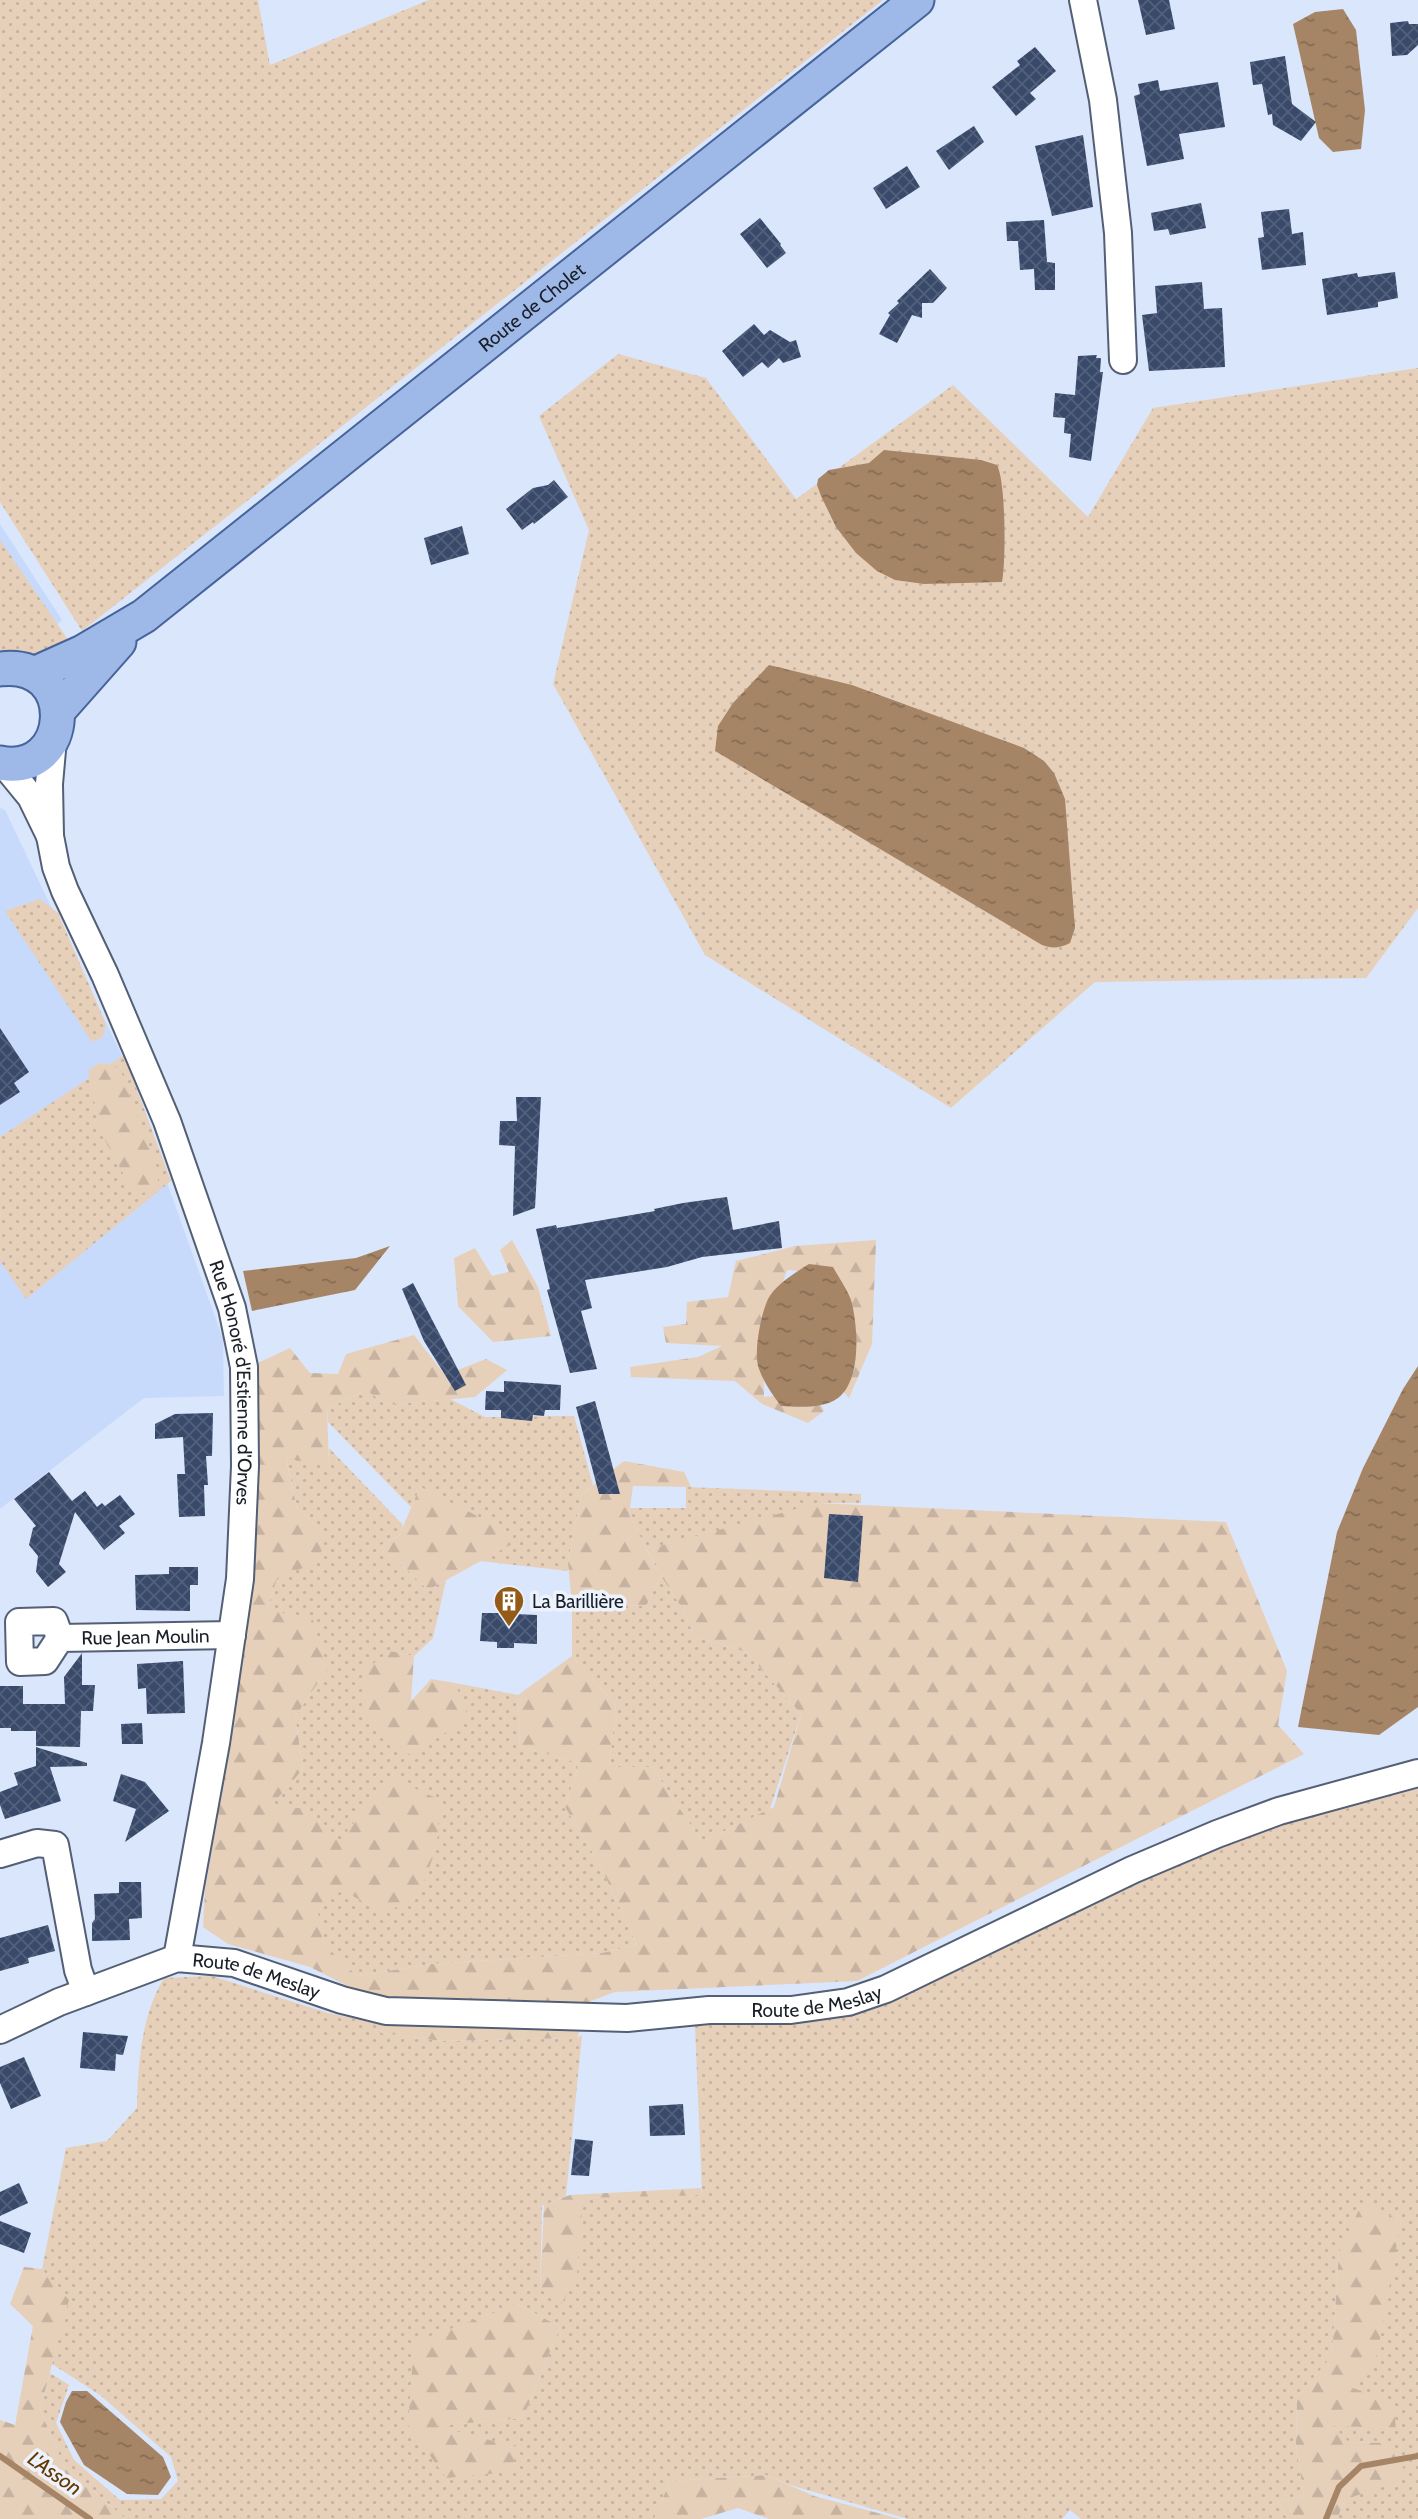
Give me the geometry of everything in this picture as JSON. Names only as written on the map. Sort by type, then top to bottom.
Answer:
[{"type":"main road","name":"Route de Cholet","points":[[34,674],[83,652],[144,616],[917,0]]},
{"type":"main road","name":"Route de Cholet","points":[[2,764],[19,764],[44,751],[55,725],[144,616]]},
{"type":"main road","points":[[0,669],[23,669],[34,674],[51,690],[55,725]]},
{"type":"street","points":[[1083,0],[1103,100],[1118,233],[1123,360]]},
{"type":"street","name":"Rue Honoré d'Estienne d'Orves","points":[[55,725],[49,784],[50,836],[56,867],[167,1121],[232,1308],[244,1367],[245,1466],[240,1579],[216,1743],[177,1958]]},
{"type":"street","name":"Rue Honoré d'Estienne d'Orves","points":[[2,764],[31,797],[50,836]]},
{"type":"street","name":"Rue Jean Moulin","points":[[60,1638],[232,1635]]},
{"type":"street","name":"Route de Meslay","points":[[177,1958],[234,1963],[342,2000],[386,2011],[627,2018],[709,2010],[790,2010],[848,2002],[886,1989],[1132,1870],[1217,1834],[1290,1808],[1418,1773]]},
{"type":"street","points":[[0,1854],[37,1843],[55,1845],[78,1970],[86,1992]]},
{"type":"street","points":[[0,2029],[59,2002],[177,1958]]},
{"type":"shaded area","points":[[0,524],[62,620],[0,674]]},
{"type":"shaded area","points":[[0,808],[5,810],[121,1054],[223,1339],[224,1396],[144,1398],[0,1509]]},
{"type":"green space","points":[[0,0],[258,0],[270,65],[429,0],[883,0],[82,631],[0,502]]},
{"type":"green space","points":[[618,354],[706,378],[796,499],[953,385],[1088,517],[1153,408],[1418,368],[1418,908],[1366,978],[1095,982],[951,1108],[705,955],[553,684],[589,530],[539,416]]},
{"type":"green space","points":[[0,540],[73,647],[45,657],[0,659]]},
{"type":"green space","points":[[40,899],[58,913],[106,1024],[103,1037],[92,1042],[5,911]]},
{"type":"green space","points":[[124,1055],[171,1181],[26,1299],[0,1261],[0,1137]]},
{"type":"green space","points":[[99,1063],[114,1065],[121,1071],[160,1176],[153,1189],[135,1196],[100,1131],[88,1071]]},
{"type":"green space","points":[[512,1240],[538,1287],[551,1336],[493,1342],[458,1306],[454,1258],[475,1248],[492,1276],[509,1272],[500,1250]]},
{"type":"green space","points":[[876,1240],[872,1344],[849,1398],[834,1381],[832,1274],[787,1270],[763,1340],[764,1397],[783,1395],[811,1386],[824,1411],[808,1423],[762,1404],[735,1381],[631,1377],[630,1367],[698,1357],[722,1346],[666,1343],[663,1327],[686,1324],[687,1302],[728,1297],[736,1261],[795,1246]]},
{"type":"green space","points":[[414,1335],[445,1375],[486,1359],[507,1370],[475,1397],[387,1405],[366,1390],[327,1409],[329,1464],[286,1459],[297,1508],[322,1532],[321,1560],[277,1579],[267,1609],[313,1620],[327,1669],[295,1717],[303,1769],[269,1808],[307,1808],[339,1842],[388,1776],[440,1800],[437,1846],[418,1898],[383,1913],[342,1890],[318,1912],[323,1943],[357,1976],[431,1964],[602,1953],[637,1945],[600,1865],[565,1807],[579,1763],[520,1746],[518,1695],[572,1656],[616,1705],[609,1767],[652,1767],[702,1842],[774,1807],[801,1714],[746,1652],[694,1636],[684,1611],[661,1576],[646,1606],[572,1604],[568,1563],[581,1495],[624,1461],[684,1472],[691,1487],[633,1486],[629,1515],[658,1571],[652,1548],[818,1503],[1226,1522],[1287,1671],[1278,1725],[1304,1754],[857,1981],[615,1992],[591,2001],[577,2038],[442,2041],[381,2033],[394,1999],[350,1987],[310,1967],[228,1944],[203,1927],[205,1890],[231,1739],[254,1578],[249,1367],[290,1348],[310,1373],[338,1374],[346,1354]]},
{"type":"green space","points":[[366,1390],[387,1405],[450,1399],[485,1417],[574,1416],[593,1485],[581,1495],[568,1571],[480,1561],[511,1544],[421,1487],[411,1507],[328,1422],[327,1409]]},
{"type":"green space","points":[[329,1448],[403,1525],[399,1536],[381,1545],[428,1590],[446,1580],[433,1638],[414,1656],[390,1651],[362,1713],[468,1718],[455,1683],[518,1695],[520,1746],[579,1763],[565,1807],[600,1865],[637,1945],[602,1953],[431,1964],[357,1976],[323,1943],[317,1912],[342,1889],[383,1913],[388,1776],[339,1843],[307,1808],[268,1808],[303,1769],[295,1717],[327,1669],[267,1609],[277,1579],[322,1532],[297,1508],[286,1458],[329,1463]]},
{"type":"green space","points":[[420,1487],[491,1523],[512,1544],[428,1590],[381,1545],[399,1536]]},
{"type":"green space","points":[[686,1487],[861,1494],[861,1503],[818,1503],[661,1576],[629,1515],[630,1508],[686,1508]]},
{"type":"green space","points":[[661,1576],[684,1611],[694,1636],[746,1652],[801,1714],[770,1809],[702,1842],[652,1767],[609,1767],[616,1705],[572,1656],[572,1604],[646,1606]]},
{"type":"green space","points":[[390,1651],[414,1656],[411,1701],[431,1679],[455,1683],[469,1718],[410,1755],[362,1713],[362,1672]]},
{"type":"green space","points":[[1418,1787],[1418,2519],[1337,2519],[1345,2500],[1386,2443],[1348,2442],[1332,2425],[1395,2428],[1350,2388],[1339,2252],[1332,2356],[1297,2397],[1296,2444],[1304,2497],[1279,2501],[1287,2519],[1081,2519],[1070,2510],[1062,2519],[908,2519],[790,2485],[766,2475],[670,2481],[654,2519],[126,2519],[64,2466],[40,2410],[50,2373],[69,2385],[56,2423],[74,2460],[120,2500],[161,2499],[178,2481],[171,2457],[100,2395],[52,2364],[68,2300],[42,2269],[66,2148],[107,2141],[137,2108],[142,2041],[150,2008],[164,1978],[212,1976],[328,2013],[384,2025],[381,2033],[442,2041],[577,2038],[582,2035],[566,2196],[542,2206],[540,2289],[583,2198],[702,2194],[695,2025],[854,2013],[1091,1900],[1248,1833]],"holes":[[[518,2304],[560,2327],[523,2418],[432,2426],[520,2448],[508,2472],[408,2425]]]},
{"type":"green space","points":[[701,2188],[702,2195],[583,2198],[577,2277],[561,2305],[540,2289],[544,2205],[570,2195]]},
{"type":"green space","points":[[1363,2201],[1400,2221],[1376,2358],[1350,2387],[1393,2402],[1396,2428],[1333,2426],[1349,2442],[1386,2443],[1409,2476],[1345,2500],[1337,2519],[1287,2519],[1279,2501],[1304,2497],[1296,2444],[1297,2397],[1332,2356],[1339,2252]]},
{"type":"green space","points":[[24,2267],[42,2269],[69,2300],[40,2410],[64,2466],[126,2519],[0,2519],[0,2420],[15,2425],[33,2326],[10,2304]]},
{"type":"green space","points":[[518,2304],[560,2327],[523,2418],[435,2426],[521,2448],[508,2472],[446,2478],[408,2425],[414,2342]]},
{"type":"green space","points":[[766,2475],[814,2496],[900,2519],[769,2519],[738,2508],[701,2519],[654,2519],[670,2481]]},
{"type":"water","points":[[1343,9],[1356,30],[1365,110],[1361,149],[1333,152],[1319,138],[1293,24],[1315,12]]},
{"type":"water","points":[[884,450],[981,460],[997,465],[1002,488],[1004,522],[1002,582],[924,584],[895,580],[877,571],[856,553],[836,527],[821,496],[818,479],[829,470],[869,463]]},
{"type":"water","points":[[769,665],[852,685],[1024,748],[1044,761],[1054,773],[1065,799],[1075,928],[1070,943],[1056,947],[1042,945],[715,751],[718,726],[733,703]]},
{"type":"water","points":[[390,1246],[355,1290],[252,1311],[243,1271],[356,1258]]},
{"type":"water","points":[[809,1264],[833,1267],[849,1296],[855,1323],[855,1366],[846,1390],[832,1402],[810,1406],[781,1406],[766,1384],[757,1362],[760,1324],[771,1294],[786,1279]]},
{"type":"water","points":[[1418,1366],[1418,1707],[1379,1735],[1298,1727],[1337,1532],[1363,1468],[1403,1389]]},
{"type":"water","points":[[72,2391],[87,2391],[163,2457],[171,2477],[158,2495],[127,2494],[84,2465],[60,2422]]},
{"type":"building","points":[[1138,0],[1169,0],[1175,29],[1146,35]]},
{"type":"building","points":[[1408,21],[1409,24],[1418,24],[1418,45],[1407,55],[1392,56],[1390,23]]},
{"type":"building","points":[[1035,47],[1056,71],[1030,93],[1036,99],[1016,116],[992,87],[1020,65],[1017,61]]},
{"type":"building","points":[[1285,56],[1292,104],[1316,122],[1301,141],[1273,125],[1272,114],[1268,115],[1262,84],[1253,85],[1250,62]]},
{"type":"building","points":[[1158,80],[1160,91],[1218,82],[1225,127],[1179,134],[1184,159],[1147,166],[1134,96],[1140,94],[1138,84]]},
{"type":"building","points":[[974,126],[984,142],[949,170],[936,151]]},
{"type":"building","points":[[1083,135],[1093,207],[1052,216],[1035,146]]},
{"type":"building","points":[[907,166],[920,187],[886,209],[873,188]]},
{"type":"building","points":[[1201,203],[1206,228],[1170,235],[1168,229],[1154,231],[1151,213]]},
{"type":"building","points":[[1289,209],[1292,234],[1303,232],[1306,265],[1262,270],[1258,238],[1264,237],[1261,212]]},
{"type":"building","points":[[760,218],[786,253],[767,268],[740,234]]},
{"type":"building","points":[[1044,220],[1047,262],[1055,263],[1055,290],[1035,290],[1034,269],[1020,270],[1018,241],[1007,241],[1006,222]]},
{"type":"building","points":[[930,269],[947,288],[933,303],[922,303],[922,318],[912,315],[897,343],[879,334],[890,315],[888,313],[899,303],[897,301]]},
{"type":"building","points":[[1395,272],[1398,298],[1378,302],[1378,307],[1327,315],[1322,279],[1357,273],[1358,277]]},
{"type":"building","points":[[1202,282],[1204,309],[1222,308],[1225,367],[1149,371],[1142,315],[1157,313],[1155,286]]},
{"type":"building","points":[[754,324],[764,335],[770,330],[790,342],[796,340],[801,357],[783,363],[779,358],[768,368],[762,362],[743,377],[722,351]]},
{"type":"building","points":[[1097,355],[1096,358],[1101,358],[1100,372],[1103,372],[1091,461],[1069,457],[1071,434],[1064,433],[1065,418],[1053,417],[1055,393],[1075,395],[1078,356]]},
{"type":"building","points":[[554,480],[568,497],[534,524],[533,522],[522,530],[506,509],[533,488],[548,485]]},
{"type":"building","points":[[462,526],[469,554],[431,565],[424,538]]},
{"type":"building","points":[[0,1028],[29,1072],[14,1083],[20,1092],[0,1105]]},
{"type":"building","points":[[516,1097],[541,1097],[535,1208],[513,1216],[515,1146],[499,1145],[500,1121],[517,1121]]},
{"type":"building","points":[[727,1197],[733,1230],[779,1221],[782,1248],[702,1257],[667,1267],[585,1280],[592,1308],[581,1311],[597,1369],[570,1373],[547,1290],[550,1289],[536,1229],[556,1225],[557,1228]]},
{"type":"building","points":[[413,1283],[466,1385],[455,1391],[424,1341],[402,1289]]},
{"type":"building","points":[[504,1381],[561,1385],[560,1410],[545,1410],[544,1416],[533,1415],[532,1421],[501,1418],[501,1410],[485,1410],[486,1391],[504,1392]]},
{"type":"building","points":[[595,1401],[620,1494],[599,1494],[576,1407]]},
{"type":"building","points":[[213,1413],[212,1456],[206,1456],[208,1485],[204,1485],[205,1516],[179,1517],[177,1474],[185,1474],[183,1437],[155,1439],[155,1424],[175,1414]]},
{"type":"building","points":[[49,1472],[72,1501],[85,1491],[97,1507],[102,1503],[105,1506],[120,1495],[135,1514],[119,1526],[125,1533],[104,1550],[75,1512],[59,1564],[66,1572],[48,1587],[36,1572],[38,1556],[29,1545],[33,1528],[36,1526],[14,1499]]},
{"type":"building","points":[[829,1514],[863,1516],[858,1582],[824,1578]]},
{"type":"building","points":[[169,1567],[198,1567],[198,1585],[190,1585],[190,1611],[136,1610],[135,1575],[169,1574]]},
{"type":"building","name":"La Barillière","points":[[499,1606],[515,1607],[515,1614],[537,1615],[537,1644],[514,1643],[514,1648],[497,1648],[497,1642],[480,1641],[482,1613],[498,1613]]},
{"type":"building","points":[[82,1653],[82,1685],[95,1685],[93,1711],[81,1711],[80,1747],[36,1746],[36,1731],[0,1728],[0,1686],[23,1686],[23,1704],[65,1704],[64,1677]]},
{"type":"building","points":[[183,1661],[185,1713],[147,1714],[146,1688],[138,1689],[137,1664]]},
{"type":"building","points":[[142,1723],[143,1744],[122,1744],[121,1724]]},
{"type":"building","points":[[36,1747],[87,1763],[87,1766],[50,1767],[61,1801],[5,1819],[0,1805],[0,1792],[18,1785],[14,1773],[36,1766]]},
{"type":"building","points":[[121,1774],[145,1782],[169,1811],[125,1842],[136,1809],[113,1801]]},
{"type":"building","points":[[119,1882],[141,1882],[142,1918],[129,1919],[130,1940],[92,1941],[94,1894],[119,1893]]},
{"type":"building","points":[[48,1925],[55,1951],[28,1958],[29,1963],[0,1971],[0,1938]]},
{"type":"building","points":[[83,2032],[128,2036],[123,2055],[116,2054],[115,2071],[80,2068]]},
{"type":"building","points":[[24,2057],[41,2096],[11,2109],[0,2083],[0,2067]]},
{"type":"building","points":[[683,2104],[685,2135],[650,2136],[649,2106]]},
{"type":"building","points":[[575,2139],[593,2141],[589,2176],[571,2175]]},
{"type":"building","points":[[19,2183],[28,2203],[0,2216],[0,2192]]},
{"type":"building","points":[[0,2221],[31,2233],[24,2253],[0,2244]]},
{"type":"waterway","name":"L'Asson","points":[[0,2456],[90,2519]]},
{"type":"waterway","name":"L'Asson","points":[[1326,2519],[1339,2487],[1361,2466],[1418,2456]]},
{"type":"place","name":"La Barillière","points":[[509,1628]]}]
